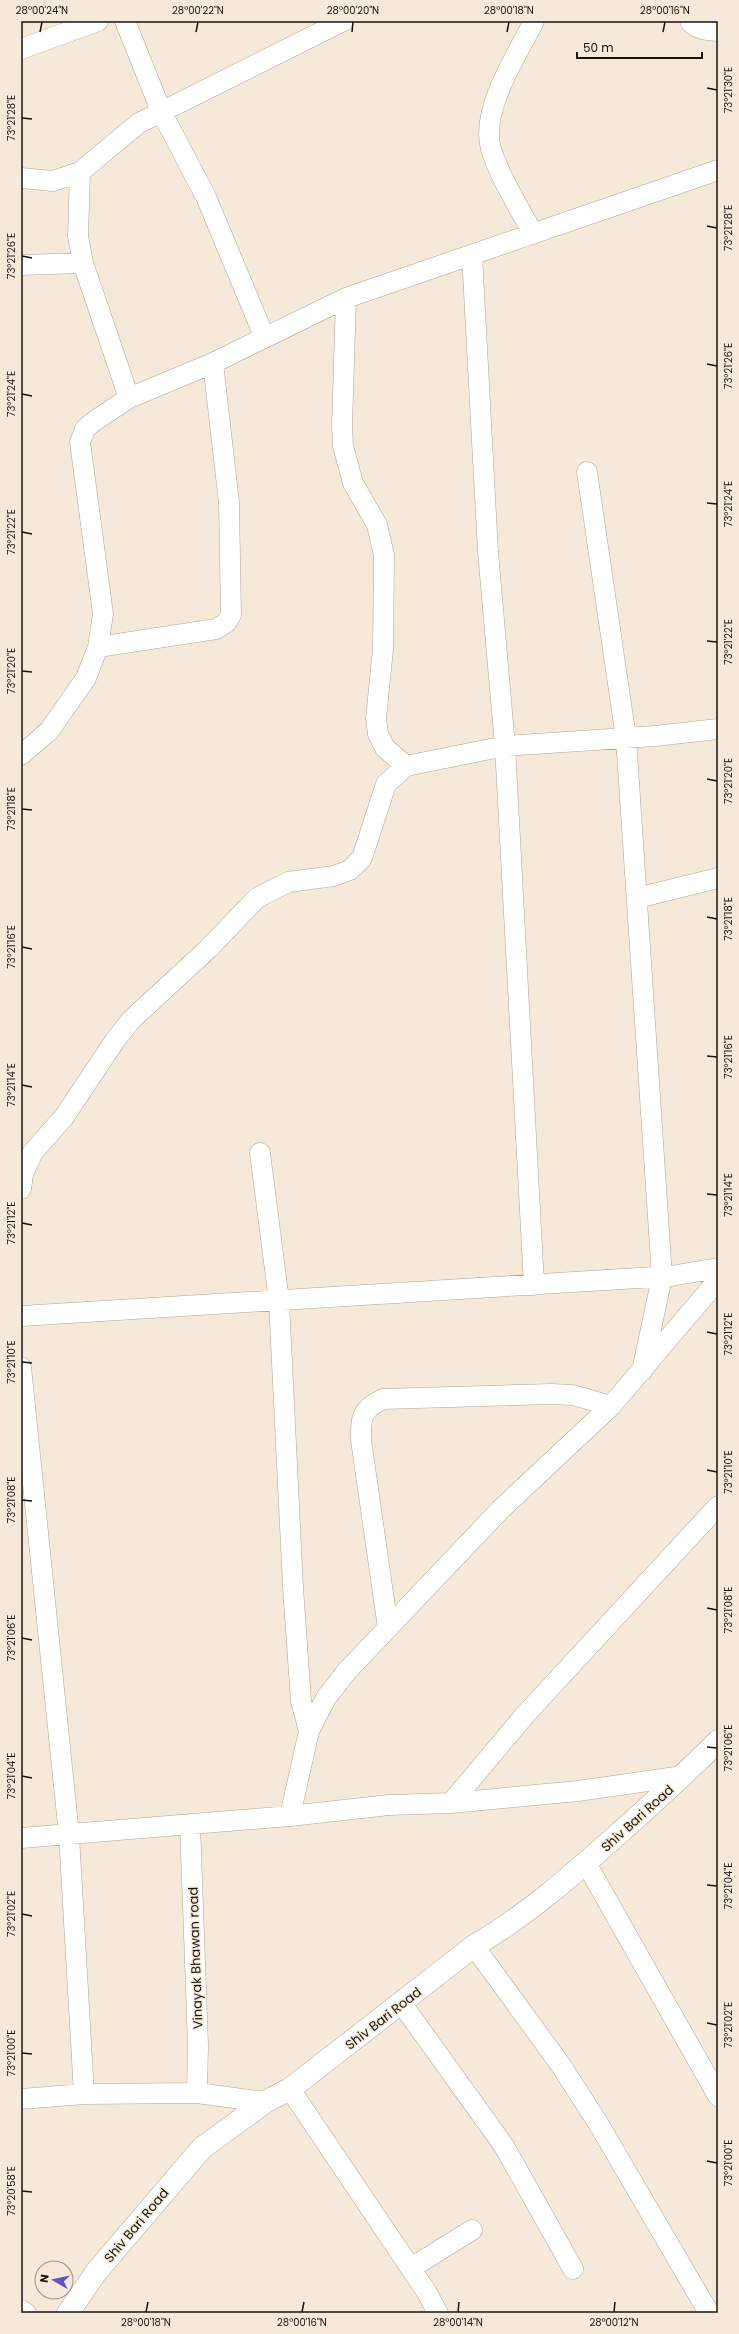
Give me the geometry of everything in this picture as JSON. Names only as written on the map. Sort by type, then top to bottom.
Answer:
[{"type":"street","points":[[21,49],[98,21]]},
{"type":"street","points":[[125,21],[161,111],[206,196],[264,336]]},
{"type":"street","points":[[21,178],[53,180],[80,172],[139,124],[161,111],[343,21]]},
{"type":"street","points":[[533,234],[497,164],[491,147],[489,127],[493,104],[534,21]]},
{"type":"street","points":[[690,21],[694,26],[702,29],[718,31]]},
{"type":"street","points":[[21,755],[49,731],[86,678],[98,648],[103,614],[80,442],[85,429],[93,422],[129,398],[214,363],[264,336],[346,298],[718,170]]},
{"type":"street","points":[[80,172],[78,236],[83,263],[129,398]]},
{"type":"street","points":[[472,255],[488,552],[505,746],[534,1285]]},
{"type":"street","points":[[21,265],[83,263]]},
{"type":"street","points":[[346,298],[342,426],[343,446],[353,483],[377,525],[384,555],[384,649],[376,718],[378,734],[385,748],[406,766]]},
{"type":"street","points":[[98,648],[216,629],[226,623],[231,614],[229,504],[214,363]]},
{"type":"street","points":[[587,472],[626,738],[662,1277],[642,1371]]},
{"type":"street","points":[[21,1189],[23,1174],[34,1152],[64,1117],[116,1039],[131,1020],[208,949],[257,898],[288,882],[334,876],[350,870],[362,858],[386,784],[406,766],[505,746],[626,738],[718,729]]},
{"type":"street","points":[[637,898],[718,878]]},
{"type":"street","points":[[260,1153],[279,1300],[293,1587],[302,1701],[309,1730]]},
{"type":"street","points":[[21,1316],[662,1277],[718,1268]]},
{"type":"street","points":[[290,1816],[309,1730],[326,1698],[343,1676],[501,1509],[611,1406],[718,1280]]},
{"type":"street","points":[[21,1367],[69,1835],[84,2094]]},
{"type":"street","points":[[388,1628],[361,1440],[361,1417],[369,1406],[383,1399],[551,1394],[573,1395],[611,1406]]},
{"type":"street","points":[[451,1803],[525,1715],[718,1506]]},
{"type":"street","name":"Shiv Bari Road","points":[[68,2313],[97,2271],[202,2148],[265,2102],[290,2089],[402,2004],[474,1946],[506,1928],[586,1863],[683,1776],[718,1741]]},
{"type":"street","points":[[21,1838],[290,1816],[389,1805],[451,1803],[578,1790],[683,1776]]},
{"type":"street","name":"Vinayak Bhawan road","points":[[190,1824],[198,2045],[197,2093]]},
{"type":"street","points":[[586,1863],[718,2096]]},
{"type":"street","points":[[474,1946],[560,2064],[598,2123],[709,2313]]},
{"type":"street","points":[[402,2004],[504,2146],[573,2269]]},
{"type":"street","points":[[290,2089],[411,2268],[438,2313]]},
{"type":"street","points":[[21,2099],[84,2094],[197,2093],[265,2102]]},
{"type":"street","points":[[411,2268],[472,2230]]},
{"type":"street","points":[[21,2310],[26,2313]]}]
